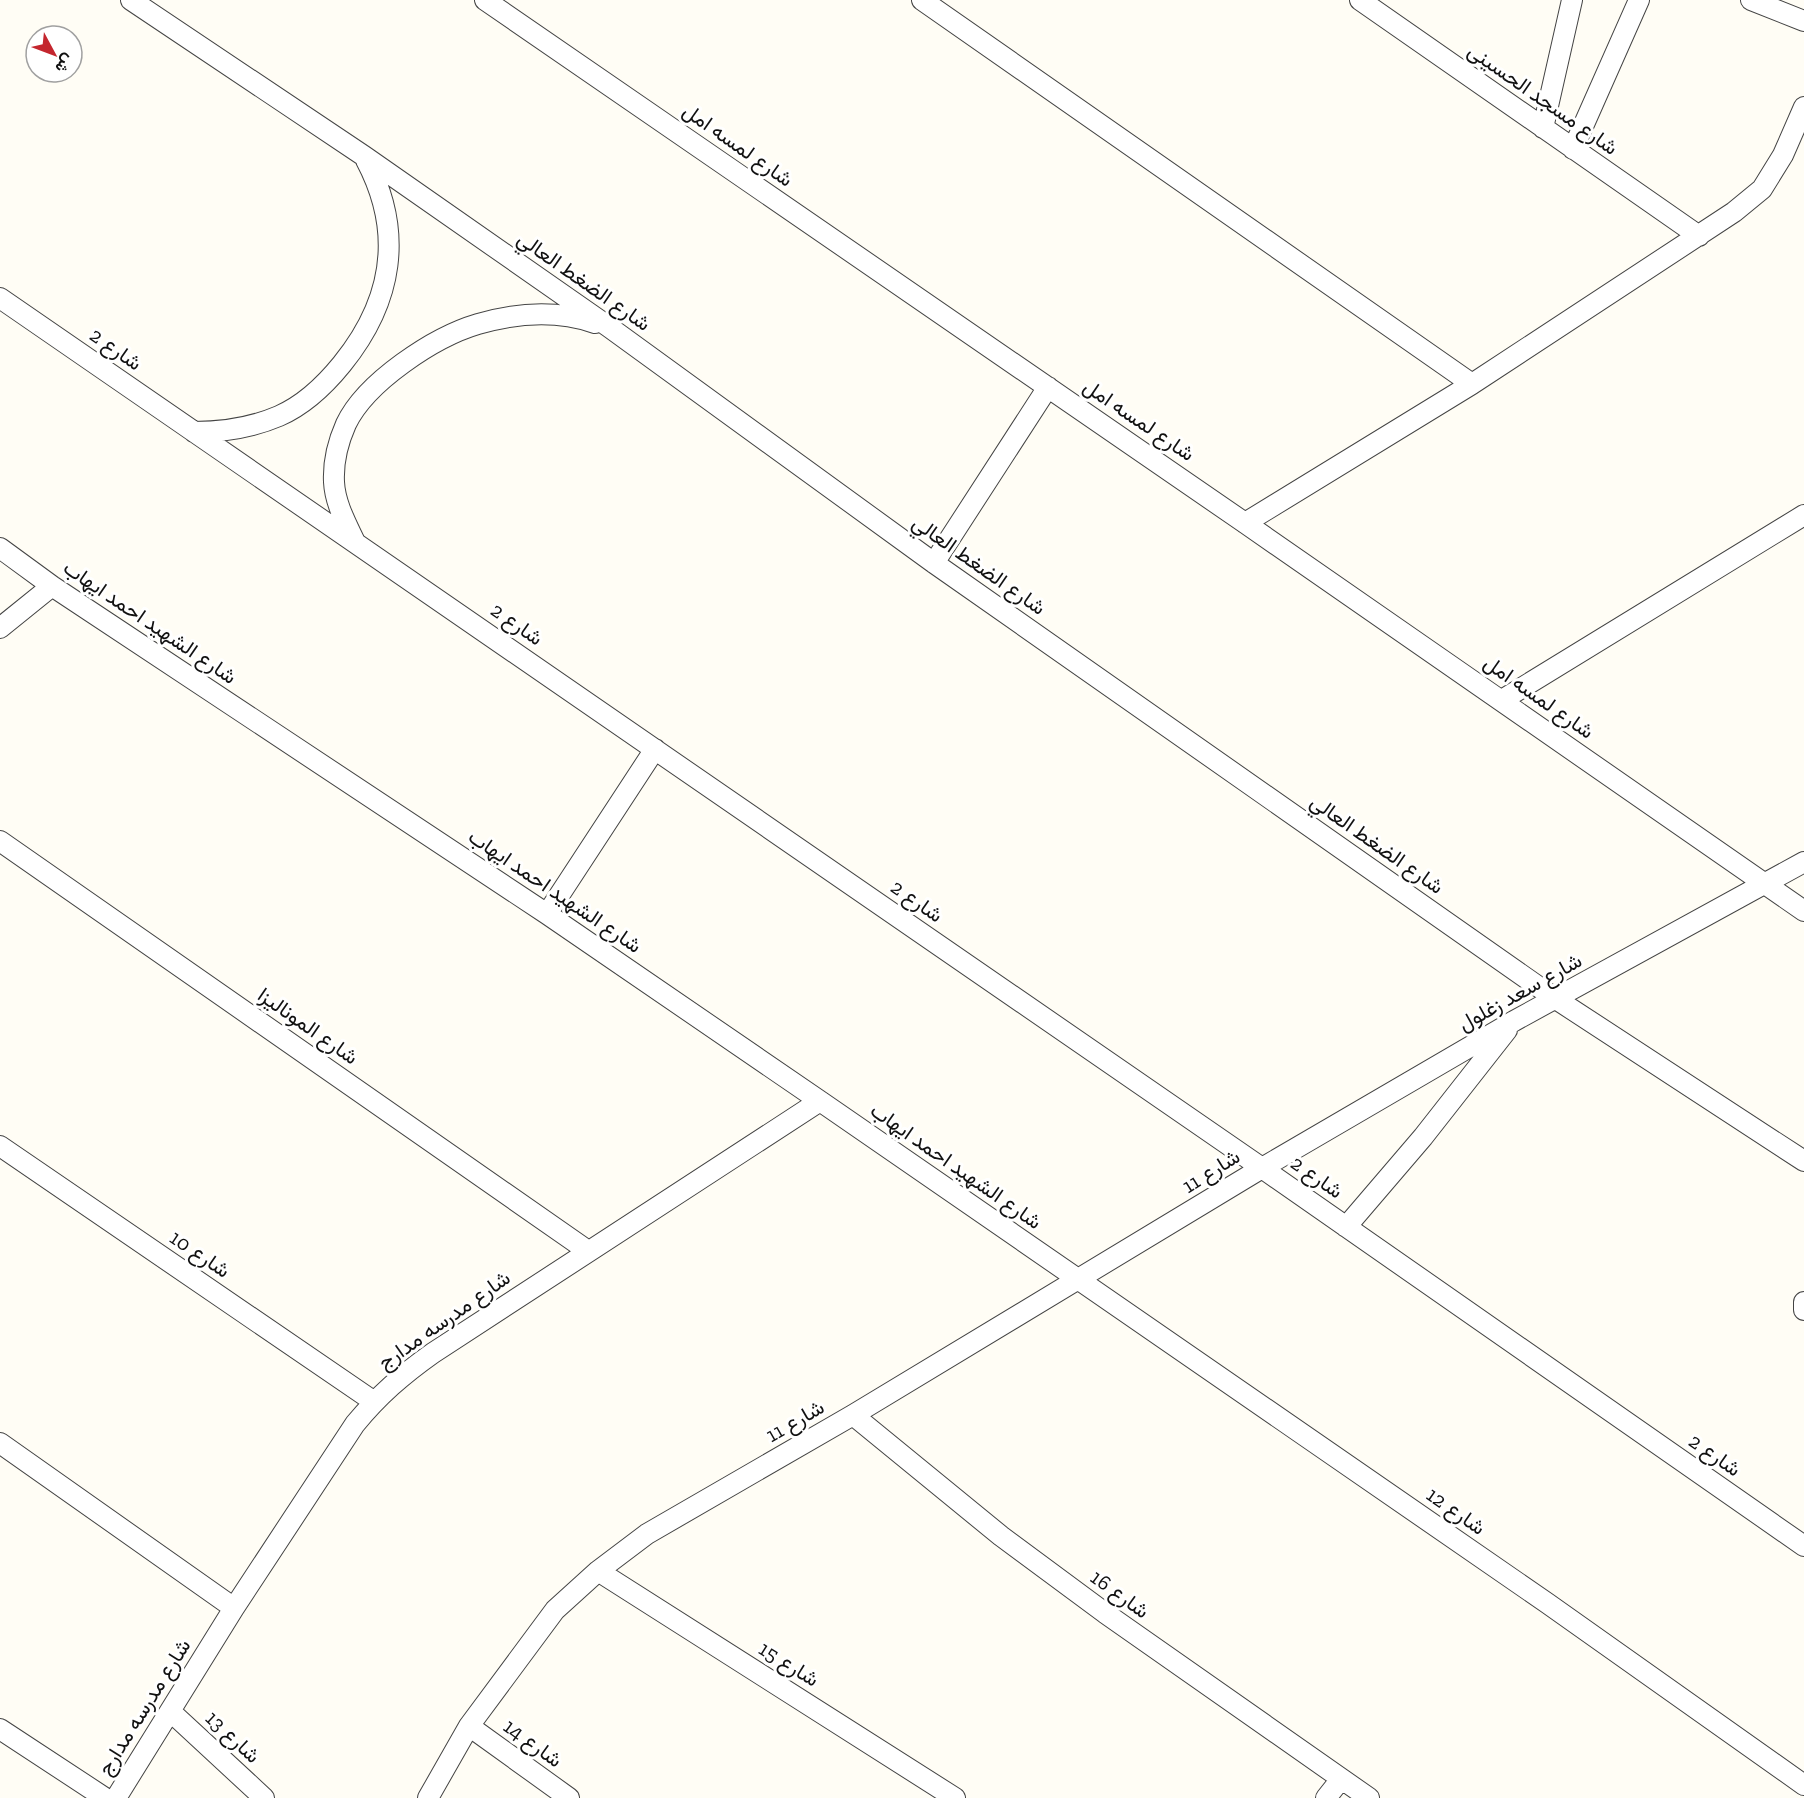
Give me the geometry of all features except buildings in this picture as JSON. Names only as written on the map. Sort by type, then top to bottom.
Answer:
[{"type":"street","name":"شارع الضغط العالي","points":[[131,0],[363,156],[609,327],[933,563],[1556,999],[1804,1161]]},
{"type":"street","name":"شارع لمسه امل","points":[[485,0],[1502,700],[1804,911]]},
{"type":"street","points":[[922,0],[1472,384]]},
{"type":"street","name":"شارع مسجد الحسينى","points":[[1360,0],[1699,236]]},
{"type":"street","points":[[1543,128],[1572,0]]},
{"type":"street","points":[[1573,149],[1639,0]]},
{"type":"street","points":[[1751,0],[1804,21]]},
{"type":"street","points":[[1245,523],[1472,384],[1734,212],[1761,189],[1783,155],[1804,107]]},
{"type":"street","points":[[194,432],[224,432],[253,426],[281,416],[306,400],[329,381],[363,335],[379,303],[389,259],[389,232],[385,206],[376,180],[363,156]]},
{"type":"street","name":"شارع 2","points":[[0,298],[1262,1168],[1804,1546]]},
{"type":"street","points":[[356,542],[337,502],[334,483],[339,442],[346,423],[359,405],[392,372],[416,354],[446,337],[477,324],[510,317],[543,314],[577,317],[609,327]]},
{"type":"street","points":[[933,563],[1048,387]]},
{"type":"street","points":[[1502,700],[1804,515]]},
{"type":"street","name":"شارع الشهيد احمد ايهاب","points":[[0,549],[52,586],[547,914],[1079,1280]]},
{"type":"street","points":[[0,628],[52,586]]},
{"type":"street","points":[[547,914],[655,749]]},
{"type":"street","name":"شارع الموناليزا","points":[[0,841],[588,1251]]},
{"type":"street","name":"شارع سعد زغلول","points":[[1262,1168],[1514,1021],[1804,862]]},
{"type":"street","points":[[1346,1227],[1423,1137],[1514,1021]]},
{"type":"street","name":"شارع مدرسه مدارج","points":[[116,1798],[234,1608],[355,1424],[373,1401],[401,1375],[433,1353],[820,1101]]},
{"type":"street","name":"شارع 10","points":[[0,1146],[373,1401]]},
{"type":"street","name":"شارع 11","points":[[428,1798],[469,1726],[555,1610],[598,1571],[647,1534],[854,1415],[1262,1168]]},
{"type":"street","name":"شارع 12","points":[[1079,1280],[1547,1603],[1804,1785]]},
{"type":"street","points":[[1804,1302],[1804,1310]]},
{"type":"street","name":"شارع 16","points":[[854,1415],[1001,1536],[1105,1613],[1369,1798]]},
{"type":"street","points":[[0,1443],[234,1608]]},
{"type":"street","name":"شارع 15","points":[[598,1571],[955,1798]]},
{"type":"street","name":"شارع 13","points":[[170,1711],[264,1798]]},
{"type":"street","name":"شارع 14","points":[[469,1726],[568,1798]]},
{"type":"street","points":[[0,1729],[105,1798]]},
{"type":"street","points":[[1326,1798],[1341,1779]]}]
